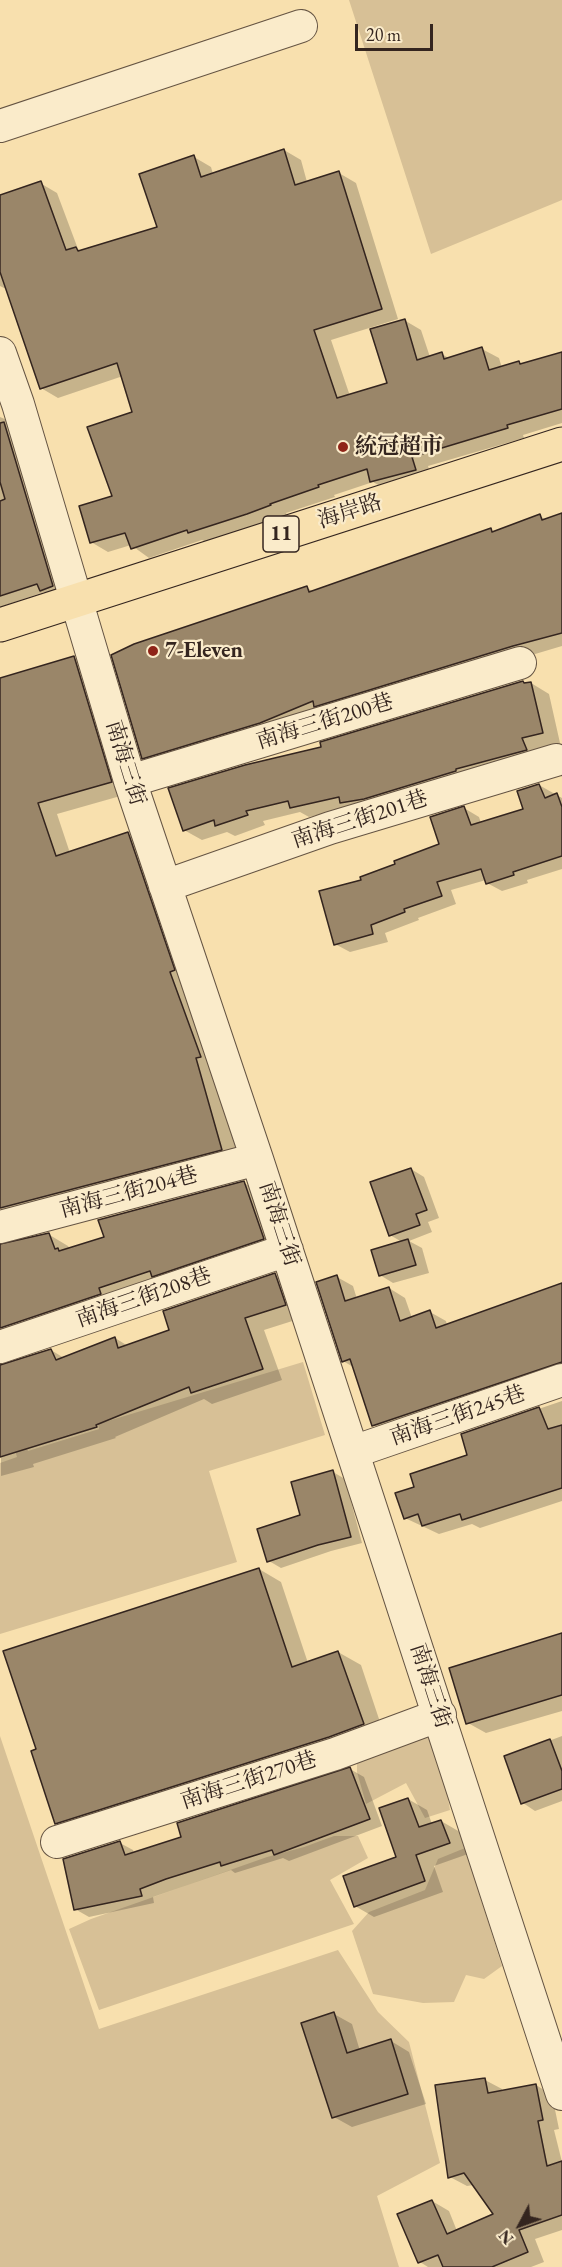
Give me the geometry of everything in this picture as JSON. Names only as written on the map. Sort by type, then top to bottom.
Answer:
[{"type":"main road","name":"海岸路","points":[[0,625],[562,444]]},
{"type":"street","points":[[0,126],[301,26]]},
{"type":"street","name":"南海三街","points":[[0,353],[9,407],[76,601],[130,781],[440,1714],[562,2094]]},
{"type":"street","name":"南海三街200巷","points":[[130,781],[520,663]]},
{"type":"street","name":"南海三街201巷","points":[[165,886],[330,828],[556,760]]},
{"type":"street","name":"南海三街204巷","points":[[0,1227],[257,1159]]},
{"type":"street","name":"南海三街208巷","points":[[0,1347],[287,1250]]},
{"type":"street","name":"南海三街245巷","points":[[353,1452],[562,1380]]},
{"type":"street","name":"南海三街270巷","points":[[57,1842],[335,1754],[440,1714]]},
{"type":"shaded area","points":[[349,0],[562,0],[562,200],[431,254]]},
{"type":"shaded area","points":[[303,1362],[325,1435],[209,1471],[237,1562],[0,1634],[0,1463],[17,1457],[14,1447],[25,1444],[28,1451],[99,1429],[98,1424]]},
{"type":"shaded area","points":[[436,1732],[450,1810],[425,1818],[406,1783],[366,1804],[357,1772],[357,1756]]},
{"type":"shaded area","points":[[0,1736],[99,2029],[338,1950],[378,2012],[409,2042],[440,2163],[377,2196],[399,2267],[0,2267]]},
{"type":"shaded area","points":[[334,1836],[358,1836],[368,1858],[330,1880],[354,1924],[99,2010],[69,1929],[91,1919],[267,1857]]},
{"type":"shaded area","points":[[465,1848],[502,1966],[484,1979],[466,1975],[454,2002],[423,2003],[373,1994],[352,1931],[369,1912],[425,1890],[438,1859]]},
{"type":"building","points":[[284,149],[295,185],[339,171],[382,309],[314,330],[337,398],[387,383],[370,329],[405,319],[417,360],[442,352],[444,359],[482,347],[489,370],[562,352],[562,409],[412,457],[416,470],[370,482],[367,469],[318,485],[319,487],[247,514],[188,533],[187,530],[131,549],[125,533],[90,543],[79,506],[112,496],[87,427],[132,412],[117,363],[40,389],[0,272],[0,195],[41,181],[66,250],[76,247],[78,251],[157,227],[139,174],[194,155],[201,177]]},
{"type":"building","points":[[4,422],[53,586],[40,591],[37,584],[0,596],[0,501],[5,499],[0,482],[0,423]]},
{"type":"building","points":[[562,513],[562,633],[314,707],[313,701],[260,723],[142,759],[111,655],[134,644],[307,586],[309,592],[491,528],[492,532],[540,514],[542,520]]},
{"type":"building","points":[[74,656],[112,782],[38,803],[56,856],[128,832],[175,970],[170,972],[201,1057],[196,1058],[222,1150],[0,1208],[0,678]]},
{"type":"building","points":[[523,681],[524,683],[531,682],[543,733],[522,738],[527,750],[456,769],[456,771],[364,799],[340,803],[339,797],[290,808],[288,801],[246,811],[248,815],[215,826],[214,820],[183,831],[168,788],[245,765],[321,747],[320,742]]},
{"type":"building","points":[[539,784],[545,798],[557,793],[562,807],[562,856],[513,872],[514,875],[486,884],[481,869],[437,882],[442,896],[404,909],[405,912],[371,925],[373,934],[334,945],[319,891],[361,880],[360,877],[395,864],[394,861],[439,844],[430,817],[464,806],[471,825],[523,809],[517,791]]},
{"type":"building","points":[[411,1168],[427,1210],[416,1214],[420,1225],[389,1236],[370,1182]]},
{"type":"building","points":[[244,1181],[264,1239],[152,1277],[150,1271],[99,1288],[101,1294],[0,1328],[0,1244],[49,1233],[55,1249],[58,1248],[59,1251],[104,1237],[98,1220]]},
{"type":"building","points":[[408,1239],[416,1265],[379,1276],[371,1250]]},
{"type":"building","points":[[275,1273],[286,1305],[245,1318],[263,1369],[191,1393],[189,1387],[96,1425],[97,1427],[0,1457],[0,1365],[51,1349],[56,1360],[115,1337],[118,1348],[169,1330],[163,1311]]},
{"type":"building","points":[[337,1275],[345,1301],[389,1287],[400,1321],[430,1310],[436,1328],[562,1283],[562,1362],[372,1426],[350,1359],[342,1362],[316,1282]]},
{"type":"building","points":[[539,1407],[548,1429],[562,1425],[562,1488],[462,1520],[460,1514],[422,1526],[418,1514],[404,1519],[395,1493],[414,1487],[410,1474],[467,1455],[461,1434]]},
{"type":"building","points":[[333,1470],[351,1537],[267,1562],[257,1529],[300,1515],[291,1482]]},
{"type":"building","points":[[259,1568],[292,1667],[338,1651],[364,1724],[55,1824],[31,1751],[36,1749],[3,1651]]},
{"type":"building","points":[[562,1633],[562,1695],[466,1724],[449,1668]]},
{"type":"building","points":[[550,1739],[562,1771],[562,1789],[521,1804],[504,1756]]},
{"type":"building","points":[[350,1767],[370,1819],[274,1855],[272,1850],[221,1866],[220,1862],[166,1879],[140,1889],[142,1896],[74,1910],[63,1859],[120,1841],[125,1855],[181,1837],[177,1823]]},
{"type":"building","points":[[408,1798],[419,1827],[441,1820],[450,1843],[416,1855],[425,1881],[354,1907],[343,1876],[396,1857],[379,1808]]},
{"type":"building","points":[[334,2012],[347,2053],[391,2039],[408,2094],[332,2118],[301,2023]]},
{"type":"building","points":[[485,2078],[488,2093],[536,2084],[543,2120],[538,2121],[547,2166],[562,2161],[562,2215],[519,2230],[528,2252],[492,2267],[443,2267],[438,2255],[418,2263],[397,2214],[432,2200],[447,2234],[493,2214],[464,2173],[448,2178],[435,2085]]},
{"type":"place","name":"統冠超市","points":[[343,447]]},
{"type":"place","name":"7-Eleven","points":[[153,651]]}]
